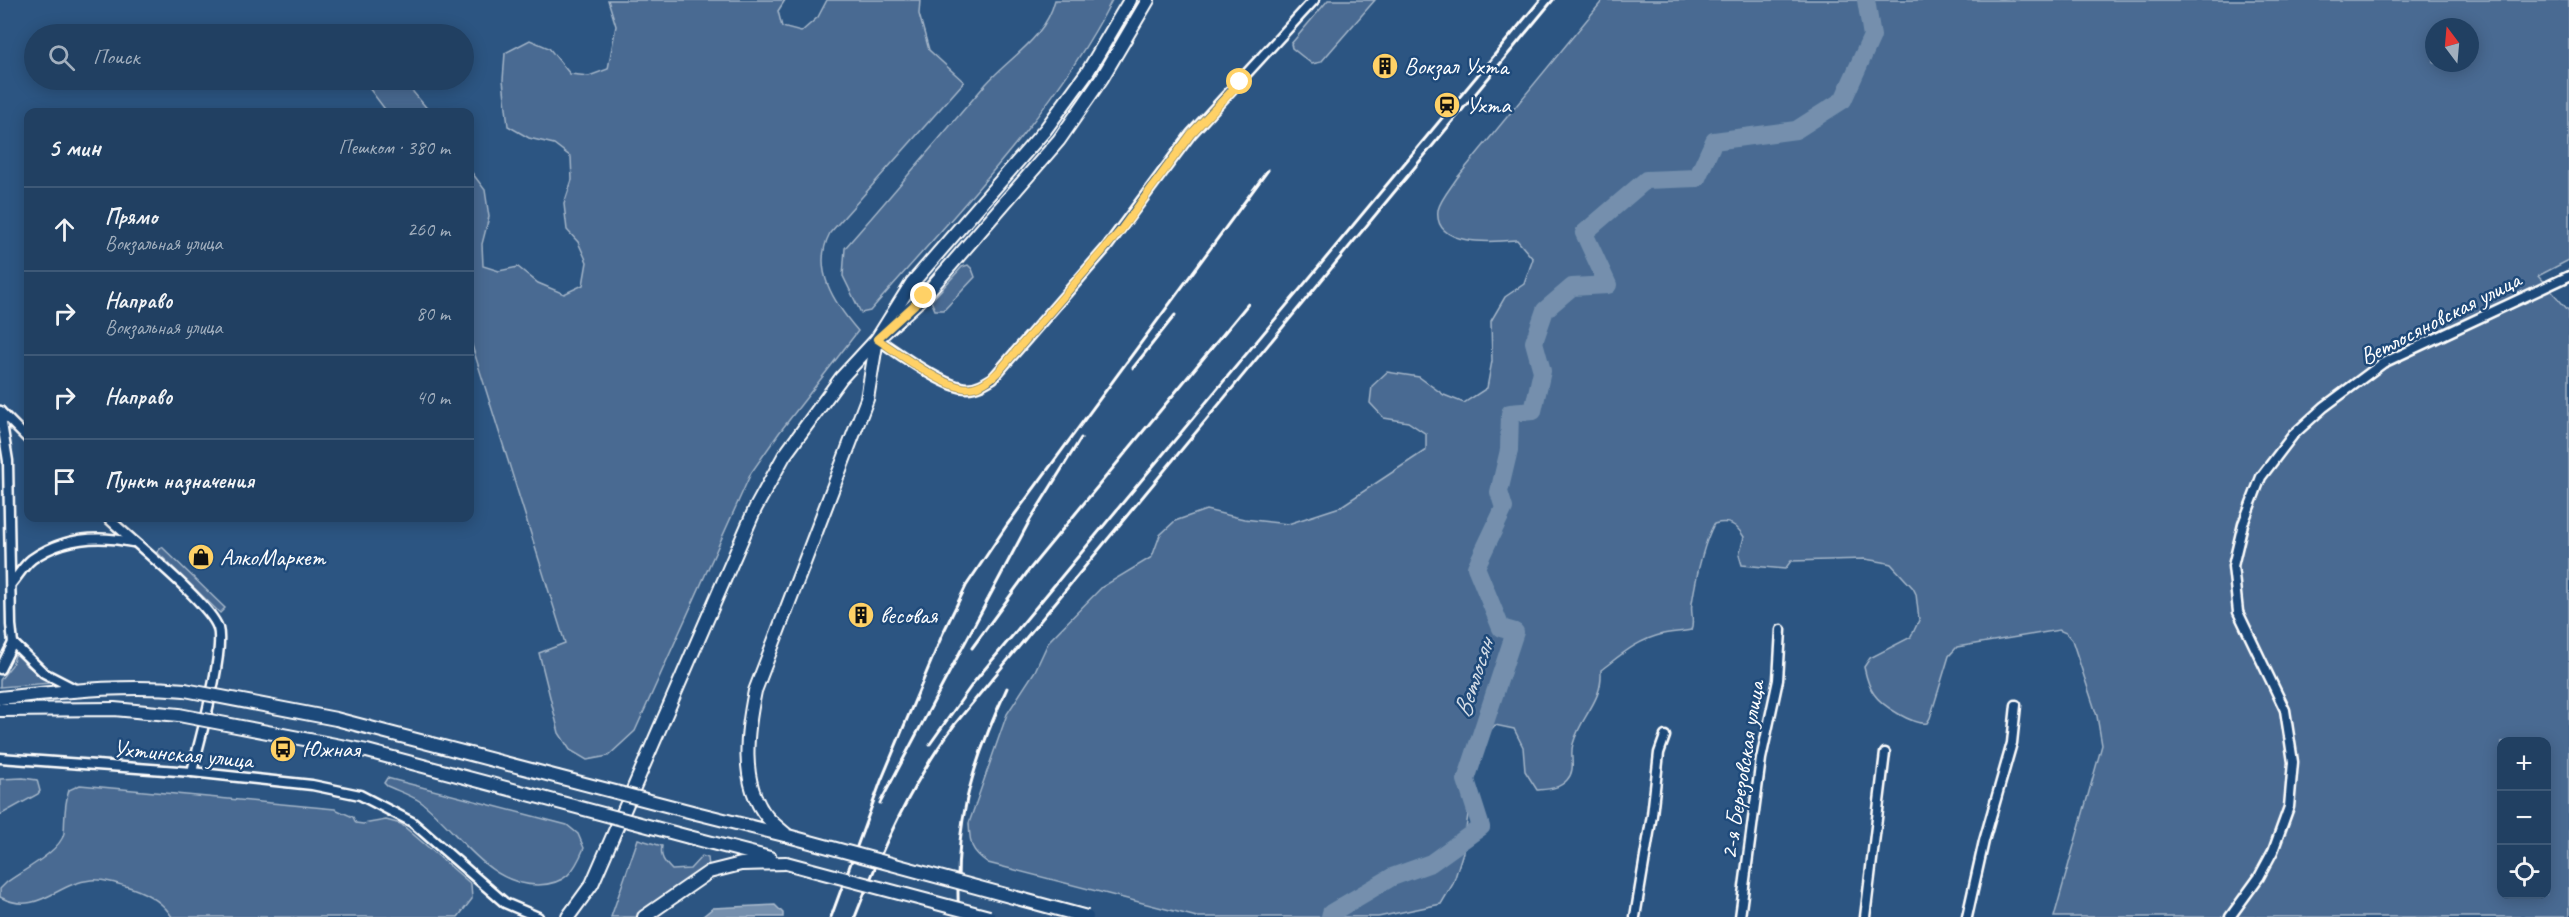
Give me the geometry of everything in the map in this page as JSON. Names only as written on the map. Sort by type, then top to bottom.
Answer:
[{"type":"main road","points":[[788,836],[768,818],[755,792],[749,767],[750,717],[755,691],[867,399],[877,339],[912,283],[1045,130],[1088,71],[1130,0]]},
{"type":"main road","points":[[568,917],[592,884],[765,489],[784,456],[817,408],[877,339],[924,296],[1059,140],[1102,78],[1148,0]]},
{"type":"main road","points":[[0,698],[77,690],[144,687],[185,690],[336,719],[788,836],[1086,917]]},
{"type":"main road","points":[[0,710],[114,709],[179,715],[367,751],[989,917]]},
{"type":"main road","points":[[644,917],[709,872],[741,864],[786,863]]},
{"type":"street","points":[[877,339],[922,368],[961,387],[977,386],[993,378],[1106,248],[1191,134],[1314,0]]},
{"type":"street","name":"Ветлосяновская улица","points":[[2230,917],[2259,877],[2273,851],[2289,807],[2293,762],[2285,710],[2238,612],[2233,566],[2243,524],[2261,477],[2293,435],[2324,407],[2383,363],[2569,276]]},
{"type":"street","points":[[0,411],[24,435]]},
{"type":"street","points":[[0,411],[8,462],[13,643],[0,669]]},
{"type":"street","points":[[112,522],[199,600],[213,617],[218,629],[219,652],[192,772]]},
{"type":"street","points":[[11,584],[32,560],[80,539],[108,537],[134,542]]},
{"type":"street","name":"2-я Березовская улица","points":[[1740,917],[1761,759],[1778,680],[1781,630]]},
{"type":"street","points":[[13,643],[44,673],[77,690]]},
{"type":"street","points":[[1967,917],[1984,841],[2012,743],[2016,705]]},
{"type":"street","points":[[1635,917],[1652,815],[1659,753],[1665,736]]},
{"type":"street","points":[[1864,917],[1885,753]]},
{"type":"street","name":"Ухтинская улица","points":[[0,758],[192,772],[312,785],[360,795],[412,822],[505,903],[538,917]]},
{"type":"shaded area","points":[[608,0],[785,0],[778,11],[782,27],[801,32],[818,17],[827,0],[920,0],[919,14],[929,50],[964,82],[830,233],[825,246],[824,272],[834,297],[858,331],[751,473],[635,731],[608,756],[587,760],[570,750],[559,733],[539,653],[565,643],[474,352],[474,175],[485,190],[489,217],[482,244],[483,266],[499,271],[518,267],[538,283],[564,294],[583,285],[587,262],[578,242],[567,230],[564,204],[572,180],[571,157],[554,144],[529,138],[508,126],[503,80],[505,53],[530,40],[549,48],[570,74],[589,76],[608,69],[616,26]]},
{"type":"shaded area","points":[[1055,0],[1112,0],[1062,82],[1001,162],[870,311],[861,313],[843,276],[845,248],[986,84],[1044,26]]},
{"type":"shaded area","points":[[1328,0],[1375,0],[1321,62],[1312,64],[1292,48],[1291,44]]},
{"type":"shaded area","points":[[1603,0],[2569,0],[2569,260],[2538,276],[2569,311],[2569,917],[2054,917],[2102,745],[2097,716],[2072,640],[2066,633],[2059,630],[1957,647],[1949,656],[1930,718],[1927,723],[1914,721],[1898,714],[1878,699],[1870,688],[1864,667],[1870,658],[1911,637],[1919,620],[1916,594],[1913,588],[1891,564],[1865,559],[1791,561],[1785,569],[1742,565],[1739,555],[1744,537],[1735,526],[1728,523],[1714,524],[1703,553],[1692,603],[1691,630],[1663,634],[1645,640],[1601,670],[1599,691],[1577,734],[1572,749],[1572,771],[1564,783],[1553,788],[1537,790],[1525,771],[1523,747],[1514,729],[1495,725],[1477,746],[1463,852],[1453,884],[1441,904],[1378,917],[1197,917],[988,863],[972,846],[969,823],[1007,714],[1035,671],[1049,641],[1102,587],[1152,557],[1160,535],[1175,521],[1206,510],[1244,519],[1288,524],[1340,507],[1426,450],[1426,434],[1408,422],[1384,418],[1370,403],[1372,386],[1387,372],[1419,377],[1444,395],[1464,403],[1487,388],[1492,361],[1491,321],[1505,297],[1524,284],[1533,259],[1517,240],[1494,242],[1467,240],[1445,231],[1439,222],[1438,210],[1457,178]]},
{"type":"shaded area","points":[[370,90],[411,90],[427,108],[384,108]]},
{"type":"shaded area","points":[[968,265],[975,277],[944,310],[935,310],[931,301],[962,267]]},
{"type":"shaded area","points":[[162,547],[225,608],[220,613],[157,552]]},
{"type":"shaded area","points":[[17,649],[25,664],[51,683],[0,687],[0,680],[12,665]]},
{"type":"shaded area","points":[[387,778],[567,825],[578,834],[584,848],[577,864],[562,879],[538,885],[520,883],[488,866],[421,802],[387,786],[384,783]]},
{"type":"shaded area","points":[[0,779],[37,780],[40,791],[0,815]]},
{"type":"shaded area","points":[[80,785],[335,809],[353,817],[356,823],[386,820],[401,824],[471,884],[472,899],[458,917],[172,917],[160,903],[150,896],[132,888],[101,880],[79,882],[47,897],[25,903],[13,902],[0,897],[0,889],[7,882],[49,854],[61,840],[64,833],[65,806],[69,790]]},
{"type":"shaded area","points":[[638,839],[662,846],[663,859],[672,870],[690,869],[702,856],[708,858],[709,867],[637,917],[611,917]]},
{"type":"shaded area","points":[[775,905],[783,913],[783,917],[702,917],[713,908]]},
{"type":"waterway","name":"Ветлосян","points":[[1330,917],[1331,913],[1392,877],[1431,863],[1481,827],[1466,780],[1515,632],[1501,628],[1476,567],[1504,508],[1499,492],[1509,450],[1510,413],[1533,411],[1542,371],[1534,342],[1545,310],[1572,287],[1608,285],[1584,233],[1646,180],[1697,178],[1714,141],[1796,130],[1843,100],[1872,36],[1866,0]]},
{"type":"railway","points":[[930,744],[974,682],[1540,0]]},
{"type":"railway","points":[[855,917],[911,793],[955,724],[1553,0]]},
{"type":"railway","points":[[831,917],[881,781],[943,633],[966,586],[1007,525],[1268,170]]},
{"type":"railway","points":[[972,648],[1029,570],[1248,304]]},
{"type":"railway","points":[[1133,368],[1175,315]]},
{"type":"railway","points":[[880,803],[1030,520],[1081,438]]},
{"type":"railway","points":[[959,917],[959,855],[967,799],[983,745],[1007,688]]},
{"type":"place","name":"Вокзал Ухта","points":[[1385,66]]},
{"type":"place","name":"Ухта","points":[[1447,105]]},
{"type":"place","name":"АлкоМаркет","points":[[201,557]]},
{"type":"place","name":"весовая","points":[[861,615]]},
{"type":"place","name":"Южная","points":[[283,749]]},
{"type":"route","points":[[924,296],[877,339],[952,384],[969,388],[993,378],[1106,248],[1136,211],[1191,134],[1240,82]]}]
